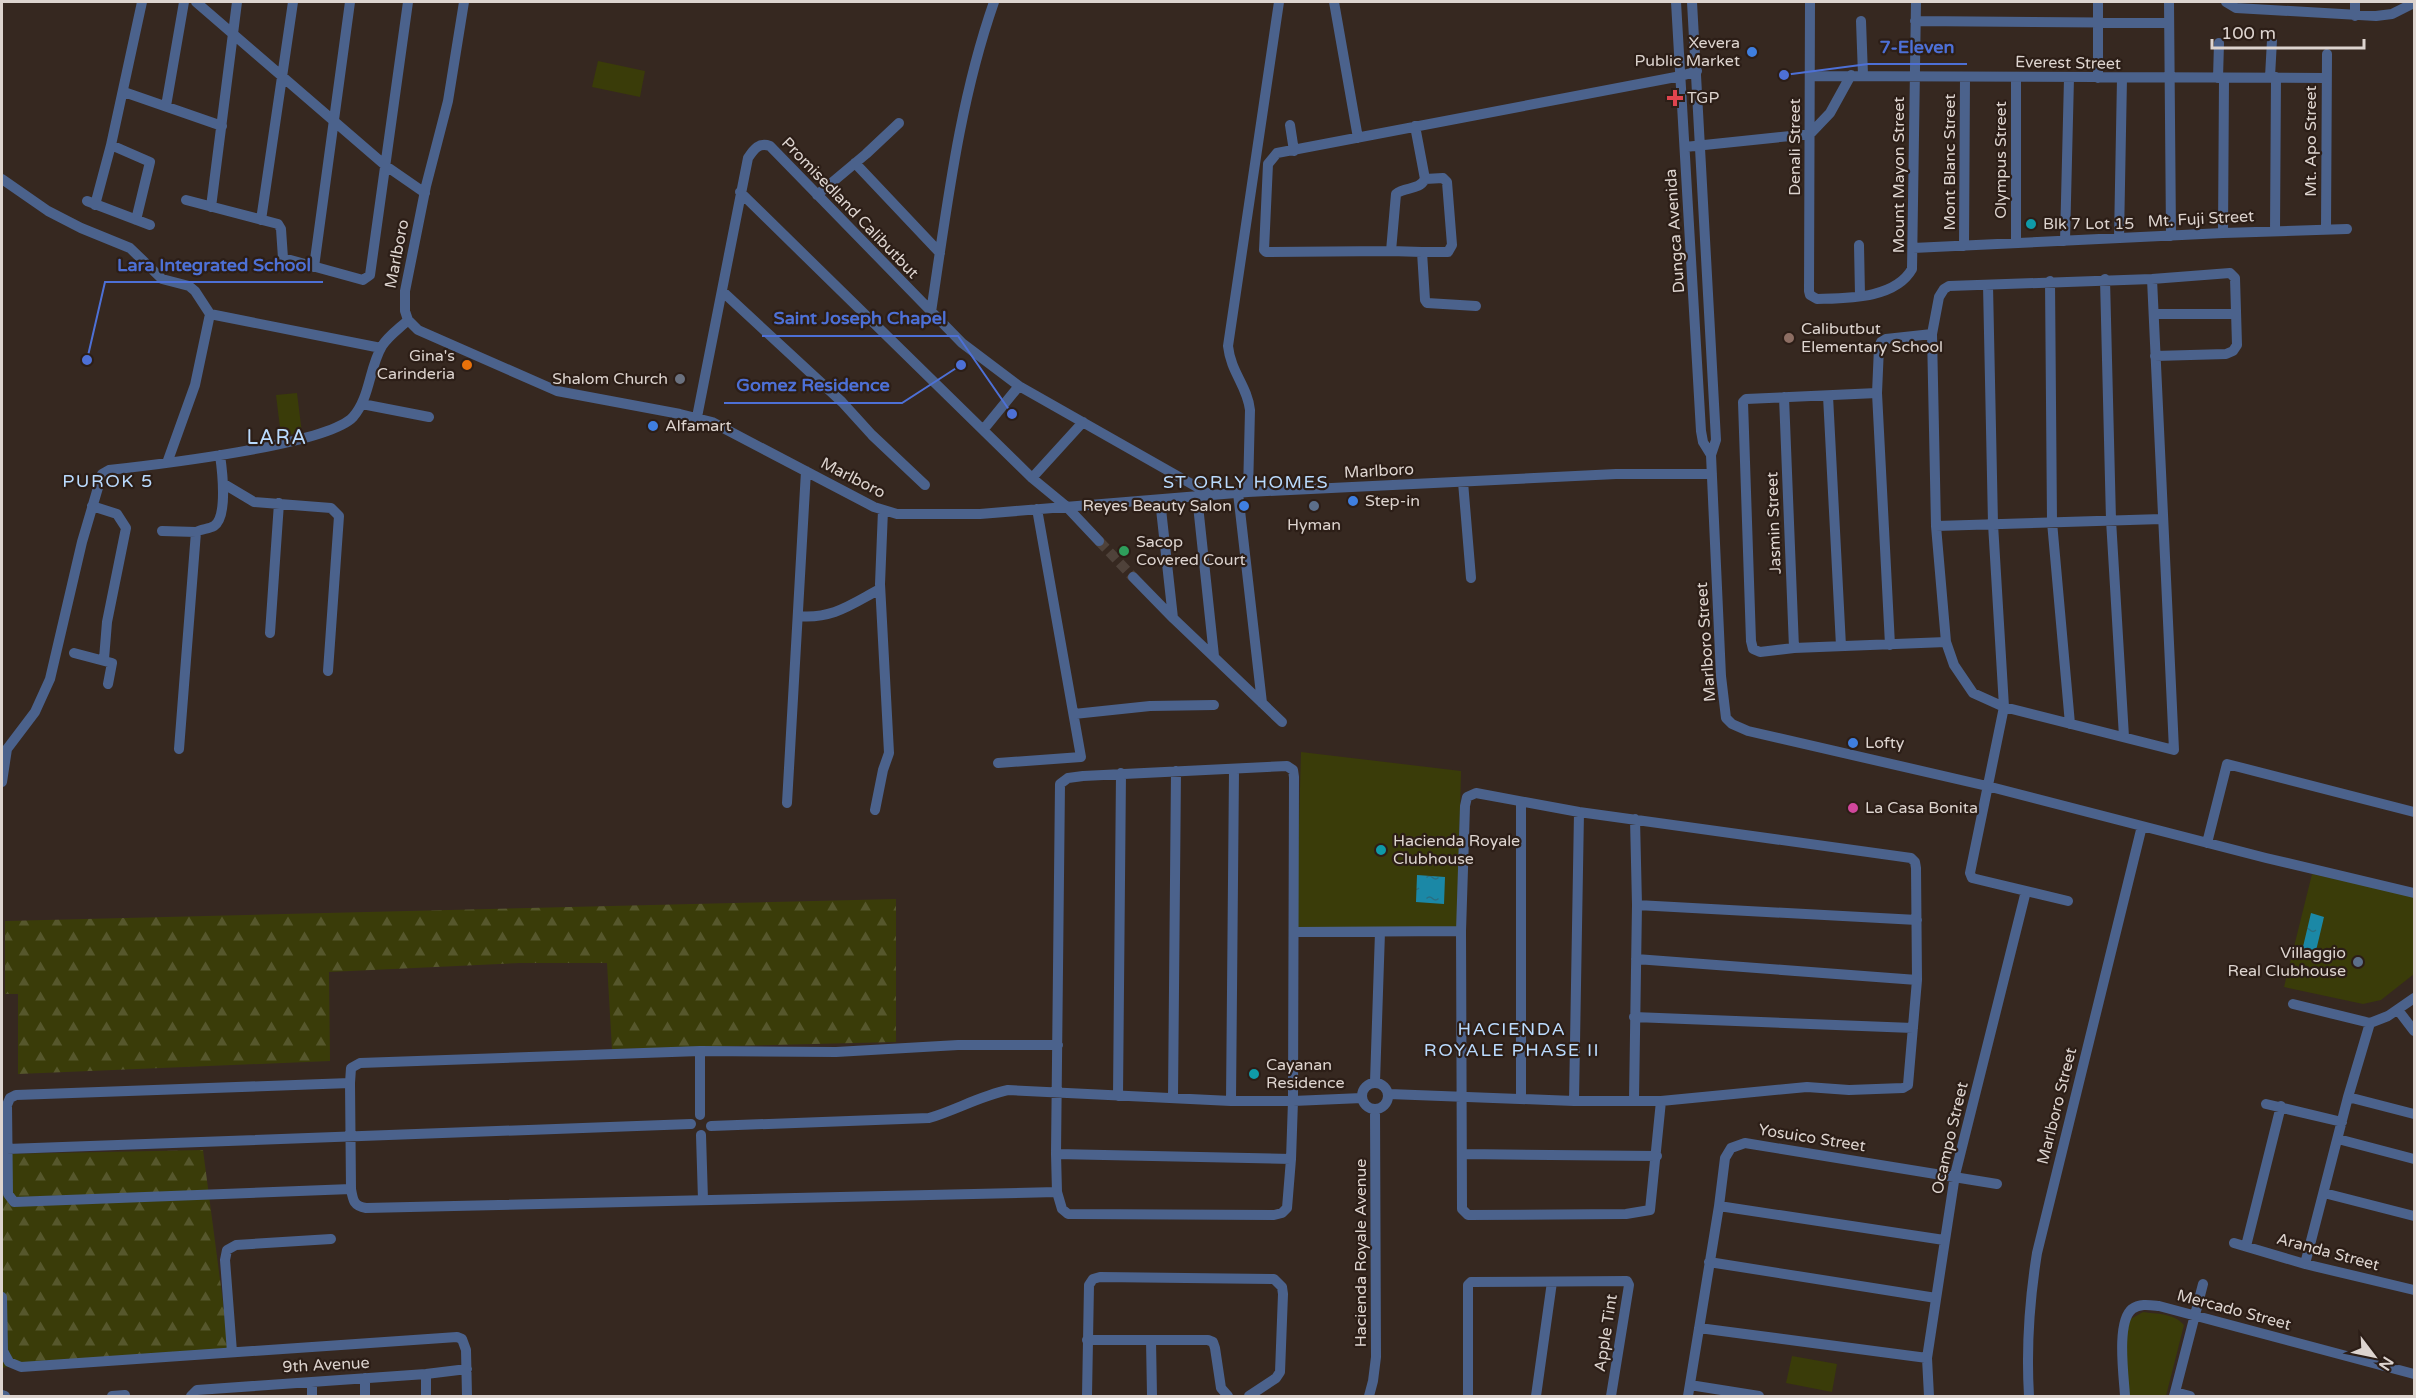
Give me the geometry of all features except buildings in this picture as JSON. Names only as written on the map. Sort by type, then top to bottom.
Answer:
[{"type":"street","points":[[142,2],[111,145],[91,203],[150,225]]},
{"type":"street","points":[[166,106],[184,2]]},
{"type":"street","points":[[196,2],[386,166],[425,193]]},
{"type":"street","points":[[211,207],[237,2]]},
{"type":"street","points":[[261,220],[293,2]]},
{"type":"street","points":[[314,267],[350,2]]},
{"type":"street","points":[[186,200],[278,224],[281,227],[281,257],[363,280],[368,278],[408,2]]},
{"type":"street","name":"Marlboro","points":[[464,2],[448,101],[425,193],[405,291],[405,311],[408,320],[418,330],[429,336],[557,391],[697,417],[723,428],[882,510],[897,514],[980,514],[1243,492],[1616,474],[1712,474]]},
{"type":"street","points":[[931,312],[968,87],[994,2]]},
{"type":"street","points":[[1262,703],[1243,492],[1250,410],[1248,397],[1230,362],[1228,346],[1279,2]]},
{"type":"street","points":[[1334,2],[1358,138]]},
{"type":"street","name":"Dungca Avenida","points":[[1676,2],[1701,431],[1703,442],[1711,455]]},
{"type":"street","name":"Dungca Avenida","points":[[1692,2],[1716,440],[1711,455],[1712,474]]},
{"type":"street","name":"Denali Street","points":[[1809,291],[1810,2]]},
{"type":"street","name":"Mount Mayon Street","points":[[1809,291],[1810,295],[1817,299],[1887,291],[1904,279],[1912,269],[1916,2]]},
{"type":"street","points":[[2098,2],[2098,78]]},
{"type":"street","points":[[2169,2],[2171,236]]},
{"type":"street","points":[[2226,2],[2236,8],[2284,6],[2355,16],[2391,14],[2415,3]]},
{"type":"street","points":[[2355,2],[2355,16]]},
{"type":"street","points":[[1861,21],[1863,75]]},
{"type":"street","points":[[1915,21],[2168,23]]},
{"type":"street","points":[[2271,40],[2275,231]]},
{"type":"street","points":[[2219,43],[2223,233]]},
{"type":"street","name":"Mt. Apo Street","points":[[2326,229],[2327,54]]},
{"type":"street","points":[[1392,251],[1396,194],[1418,187],[1425,179],[1443,178],[1447,182],[1452,246],[1448,252],[1266,252],[1264,249],[1268,164],[1277,153],[1681,76],[1697,71]]},
{"type":"street","points":[[1684,147],[1810,134],[1830,113],[1851,75]]},
{"type":"street","name":"Everest Street","points":[[1810,76],[2326,78]]},
{"type":"street","name":"Mont Blanc Street","points":[[1964,246],[1965,77]]},
{"type":"street","name":"Olympus Street","points":[[2016,77],[2016,243]]},
{"type":"street","points":[[2065,241],[2069,78]]},
{"type":"street","points":[[2119,238],[2122,78]]},
{"type":"street","points":[[124,92],[222,126]]},
{"type":"street","points":[[817,195],[898,123]]},
{"type":"street","points":[[1290,125],[1294,151]]},
{"type":"street","points":[[1415,126],[1425,179]]},
{"type":"street","name":"Promisedland Calibutbut","points":[[697,417],[748,158],[753,149],[765,144],[770,146],[962,343],[1019,386],[1212,495]]},
{"type":"street","points":[[111,145],[150,162],[135,220]]},
{"type":"street","points":[[855,163],[940,253]]},
{"type":"street","points":[[3,185],[81,228],[130,248],[162,279],[189,286],[195,291],[210,314],[195,385],[167,463]]},
{"type":"street","points":[[740,192],[1032,478],[1066,506],[1099,541]]},
{"type":"street","name":"Mt. Fuji Street","points":[[1914,248],[2347,229]]},
{"type":"street","points":[[1859,245],[1860,295]]},
{"type":"street","points":[[1422,252],[1425,302],[1476,306]]},
{"type":"street","points":[[2152,279],[2154,314],[2155,356],[2162,519],[2174,750],[2004,707],[1973,693],[1954,665],[1946,642],[1936,526],[1932,334],[1940,297],[1944,289],[1949,286],[2152,279],[2230,273],[2235,278],[2237,345],[2231,352],[2155,356]]},
{"type":"street","points":[[2105,279],[2111,520],[2124,737]]},
{"type":"street","points":[[2050,281],[2052,522],[2070,724]]},
{"type":"street","points":[[1988,285],[1993,524],[2004,707],[1970,875],[2068,901]]},
{"type":"street","points":[[722,291],[842,402],[882,445],[925,485]]},
{"type":"street","points":[[210,314],[381,348]]},
{"type":"street","points":[[2154,314],[2236,314]]},
{"type":"street","points":[[2,782],[4,748],[34,712],[46,689],[92,506],[100,478],[105,472],[220,454],[326,433],[351,419],[362,404],[381,348],[408,320]]},
{"type":"street","points":[[1890,645],[1877,393],[1879,347],[1886,339],[1932,334]]},
{"type":"street","points":[[983,430],[1019,386]]},
{"type":"street","points":[[1877,393],[1746,399],[1743,402],[1753,649],[1760,652],[1794,648],[1946,642]]},
{"type":"street","points":[[1828,396],[1841,646]]},
{"type":"street","name":"Jasmin Street","points":[[1784,397],[1794,648]]},
{"type":"street","points":[[362,404],[429,417]]},
{"type":"street","points":[[1032,478],[1083,422]]},
{"type":"street","points":[[162,531],[196,532],[214,526],[219,520],[224,484],[220,454]]},
{"type":"street","points":[[787,803],[806,471]]},
{"type":"street","name":"Marlboro Street","points":[[1712,474],[1721,676],[1726,718],[1732,724],[1748,730],[1987,786]]},
{"type":"street","points":[[1463,482],[1471,578]]},
{"type":"street","points":[[224,484],[254,502],[331,508],[339,516],[327,671]]},
{"type":"street","points":[[1197,496],[1214,656]]},
{"type":"street","points":[[1160,500],[1173,618]]},
{"type":"street","points":[[270,633],[279,503]]},
{"type":"street","points":[[92,506],[117,514],[126,528],[107,622],[104,659]]},
{"type":"street","points":[[998,763],[1081,757],[1037,508]]},
{"type":"street","points":[[875,810],[889,753],[880,589],[882,510]]},
{"type":"street","points":[[1936,526],[2162,519]]},
{"type":"street","points":[[179,749],[196,532]]},
{"type":"street","points":[[1133,577],[1282,722]]},
{"type":"street","points":[[798,616],[833,614],[880,589]]},
{"type":"street","points":[[74,653],[104,659],[112,663],[108,684]]},
{"type":"street","points":[[1074,714],[1150,706],[1214,705]]},
{"type":"street","points":[[2207,843],[2227,764],[2415,812]]},
{"type":"street","points":[[1287,766],[1293,770],[1295,932],[1293,1101],[1287,1208],[1282,1213],[1274,1215],[1068,1214],[1062,1209],[1057,1192],[1056,1154],[1060,784],[1063,780],[1075,777],[1176,771],[1287,766]]},
{"type":"street","points":[[1231,1101],[1234,770]]},
{"type":"street","points":[[1173,1098],[1176,771]]},
{"type":"street","points":[[1118,1096],[1121,773]]},
{"type":"street","points":[[1987,786],[2207,843],[2415,893]]},
{"type":"street","points":[[1389,1094],[1462,1098],[1574,1101],[1661,1101],[1807,1087],[1849,1090],[1903,1088],[1908,1085],[1917,980],[1915,862],[1911,858],[1579,812],[1476,793],[1467,797],[1461,931],[1462,1098],[1462,1209],[1468,1215],[1626,1214],[1650,1210],[1661,1101]]},
{"type":"street","points":[[1521,802],[1521,1098]]},
{"type":"street","points":[[1574,1101],[1579,812]]},
{"type":"street","points":[[1634,1100],[1637,905],[1635,819]]},
{"type":"street","name":"Marlboro Street","points":[[2029,1396],[2026,1351],[2037,1253],[2142,826]]},
{"type":"street","name":"Ocampo Street","points":[[1929,1396],[1927,1358],[1954,1175],[2026,891]]},
{"type":"street","points":[[1637,905],[1917,921]]},
{"type":"street","points":[[1295,932],[1461,931]]},
{"type":"street","points":[[1375,1082],[1380,932]]},
{"type":"street","points":[[1636,959],[1917,980]]},
{"type":"street","points":[[2293,1004],[2370,1023],[2388,1016],[2415,999]]},
{"type":"street","points":[[2398,1010],[2415,1030]]},
{"type":"street","points":[[1634,1017],[1913,1028]]},
{"type":"street","points":[[2306,1264],[2348,1098],[2370,1023]]},
{"type":"street","points":[[1057,1192],[358,1207],[354,1203],[351,1189],[350,1083],[351,1068],[360,1063],[700,1052],[836,1052],[958,1045],[1058,1045]]},
{"type":"street","points":[[700,1052],[700,1115]]},
{"type":"street","points":[[1375,1082],[1387,1088],[1389,1094],[1386,1104],[1375,1109],[1365,1104],[1362,1098],[1365,1087],[1375,1082]]},
{"type":"street","points":[[350,1083],[16,1095],[10,1098],[7,1105],[7,1149],[8,1194],[14,1202],[351,1189]]},
{"type":"street","points":[[711,1126],[929,1118],[954,1111],[991,1094],[1008,1090],[1231,1101],[1362,1098]]},
{"type":"street","points":[[2348,1098],[2415,1114]]},
{"type":"street","points":[[2266,1104],[2342,1122]]},
{"type":"street","points":[[2246,1246],[2281,1106]]},
{"type":"street","name":"Hacienda Royale Avenue","points":[[1370,1396],[1374,1382],[1376,1357],[1375,1109]]},
{"type":"street","points":[[700,1115],[708,1118],[711,1126],[708,1132],[702,1135],[693,1132],[691,1124],[694,1118],[700,1115]]},
{"type":"street","points":[[7,1149],[691,1124]]},
{"type":"street","points":[[702,1135],[702,1200]]},
{"type":"street","points":[[2338,1139],[2415,1159]]},
{"type":"street","name":"Yosuico Street","points":[[1688,1396],[1725,1158],[1731,1148],[1745,1143],[1954,1175],[1997,1184]]},
{"type":"street","points":[[1056,1154],[1291,1159]]},
{"type":"street","points":[[1462,1154],[1657,1156]]},
{"type":"street","points":[[2324,1193],[2415,1216]]},
{"type":"street","points":[[1719,1206],[1944,1240]]},
{"type":"street","points":[[232,1352],[225,1260],[227,1250],[236,1245],[331,1239]]},
{"type":"street","name":"Aranda Street","points":[[2234,1243],[2306,1264],[2415,1290]]},
{"type":"street","points":[[1709,1262],[1936,1298]]},
{"type":"street","points":[[1087,1396],[1089,1285],[1093,1279],[1100,1277],[1274,1279],[1282,1287],[1283,1294],[1280,1372],[1276,1378],[1249,1396]]},
{"type":"street","name":"Apple Tint","points":[[1552,1282],[1627,1281],[1629,1285],[1611,1396]]},
{"type":"street","points":[[1468,1396],[1469,1284],[1552,1282],[1536,1396]]},
{"type":"street","points":[[2190,1396],[2174,1394],[2203,1284]]},
{"type":"street","points":[[2,1297],[3,1350],[9,1362],[21,1367],[457,1337],[465,1343],[467,1396]]},
{"type":"street","name":"Mercado Street","points":[[2125,1396],[2123,1331],[2127,1315],[2133,1308],[2141,1305],[2159,1306],[2195,1315],[2415,1374]]},
{"type":"street","points":[[1699,1328],[1927,1358]]},
{"type":"street","points":[[1088,1340],[1208,1340],[1212,1342],[1221,1388],[1228,1396]]},
{"type":"street","points":[[1151,1340],[1152,1396]]},
{"type":"street","name":"9th Avenue","points":[[191,1396],[197,1390],[426,1374],[467,1369]]},
{"type":"street","points":[[426,1374],[426,1396]]},
{"type":"street","points":[[365,1378],[365,1396]]},
{"type":"street","points":[[312,1382],[312,1396]]},
{"type":"street","points":[[259,1384],[259,1396]]},
{"type":"street","points":[[1690,1385],[1759,1396]]},
{"type":"street","points":[[112,1396],[124,1395]]},
{"type":"green space","points":[[598,61],[645,71],[640,97],[592,87]]},
{"type":"green space","points":[[297,393],[302,433],[281,436],[276,395]]},
{"type":"green space","points":[[1301,752],[1461,771],[1457,934],[1296,933]]},
{"type":"green space","points":[[2312,874],[2414,896],[2414,974],[2381,1000],[2363,1004],[2284,987]]},
{"type":"green space","points":[[896,899],[896,1042],[612,1049],[607,963],[520,963],[329,972],[330,1061],[18,1074],[18,994],[5,994],[5,921]]},
{"type":"green space","points":[[203,1150],[229,1348],[28,1363],[2,1368],[2,1154]]},
{"type":"green space","points":[[2143,1312],[2170,1316],[2184,1325],[2166,1396],[2128,1396],[2126,1340],[2129,1320]]},
{"type":"green space","points":[[1792,1356],[1837,1364],[1832,1392],[1786,1383]]},
{"type":"water","points":[[1417,875],[1445,877],[1444,904],[1416,902]]},
{"type":"water","points":[[2311,913],[2324,917],[2315,955],[2302,951]]},
{"type":"tunnel","points":[[1099,541],[1133,577]]},
{"type":"place","name":"Xevera Public Market","points":[[1752,52]]},
{"type":"place","name":"7-Eleven","points":[[1784,75]]},
{"type":"place","name":"TGP","points":[[1675,98]]},
{"type":"place","name":"Blk 7 Lot 15","points":[[2031,224]]},
{"type":"place","name":"Calibutbut Elementary School","points":[[1789,338]]},
{"type":"place","name":"Lara Integrated School","points":[[87,360]]},
{"type":"place","name":"Gina's Carinderia","points":[[467,365]]},
{"type":"place","name":"Gomez Residence","points":[[961,365]]},
{"type":"place","name":"Shalom Church","points":[[680,379]]},
{"type":"place","name":"Saint Joseph Chapel","points":[[1012,414]]},
{"type":"place","name":"Alfamart","points":[[653,426]]},
{"type":"place","name":"Step-in","points":[[1353,501]]},
{"type":"place","name":"Reyes Beauty Salon","points":[[1244,506]]},
{"type":"place","name":"Hyman","points":[[1314,506]]},
{"type":"place","name":"Sacop Covered Court","points":[[1124,551]]},
{"type":"place","name":"Lofty","points":[[1853,743]]},
{"type":"place","name":"La Casa Bonita","points":[[1853,808]]},
{"type":"place","name":"Hacienda Royale Clubhouse","points":[[1381,850]]},
{"type":"place","name":"Villaggio Real Clubhouse","points":[[2358,962]]},
{"type":"place","name":"Cayanan Residence","points":[[1254,1074]]},
{"type":"district","name":"LARA","points":[[277,438]]},
{"type":"district","name":"PUROK 5","points":[[108,481]]},
{"type":"district","name":"ST ORLY HOMES","points":[[1246,482]]},
{"type":"district","name":"HACIENDA ROYALE PHASE II","points":[[1512,1039]]}]
